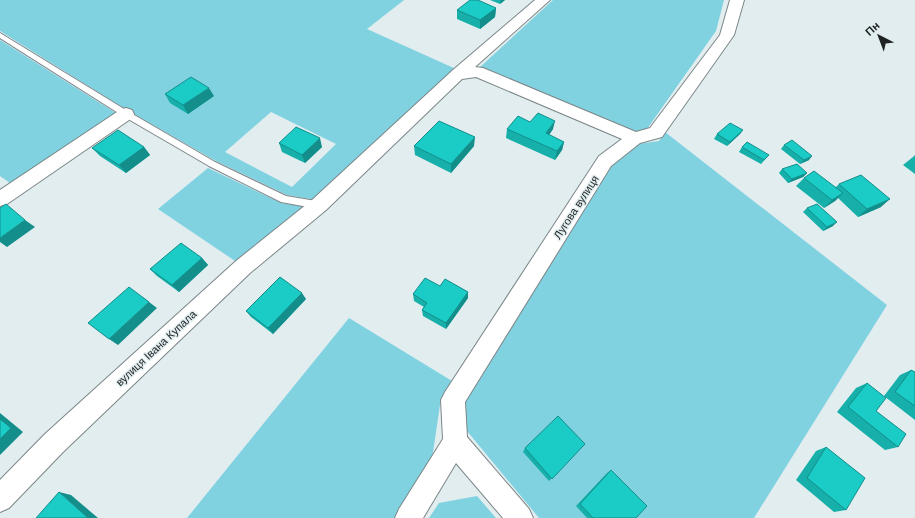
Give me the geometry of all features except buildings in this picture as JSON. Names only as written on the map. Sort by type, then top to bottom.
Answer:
[{"type":"street","points":[[458,74],[543,0]]},
{"type":"street","name":"Лугова вулиця","points":[[456,442],[453,400],[605,161],[635,138],[656,133],[727,35],[737,0]]},
{"type":"street","points":[[458,74],[478,72],[635,138]]},
{"type":"street","name":"вулиця Івана Купала","points":[[0,498],[54,443],[243,267],[319,205],[458,74]]},
{"type":"street","points":[[0,199],[126,114]]},
{"type":"street","points":[[408,518],[456,442],[520,518]]},
{"type":"lane","points":[[0,35],[126,114],[212,164],[284,199],[319,205]]},
{"type":"shaded area","points":[[0,0],[404,0],[367,29],[456,69],[316,200],[287,195],[216,161],[130,112],[0,31]],"holes":[[[271,112],[336,144],[292,187],[225,152]]]},
{"type":"shaded area","points":[[553,0],[724,0],[716,31],[647,129],[633,132],[479,68]]},
{"type":"shaded area","points":[[0,40],[119,115],[14,186],[0,176]]},
{"type":"shaded area","points":[[665,132],[887,305],[754,518],[539,518],[467,431],[462,403],[612,165],[638,144],[659,141]]},
{"type":"shaded area","points":[[208,168],[281,203],[307,207],[238,263],[158,209]]},
{"type":"shaded area","points":[[349,318],[452,381],[441,398],[432,459],[394,518],[187,518]]},
{"type":"shaded area","points":[[477,496],[496,518],[429,518],[439,503]]}]
